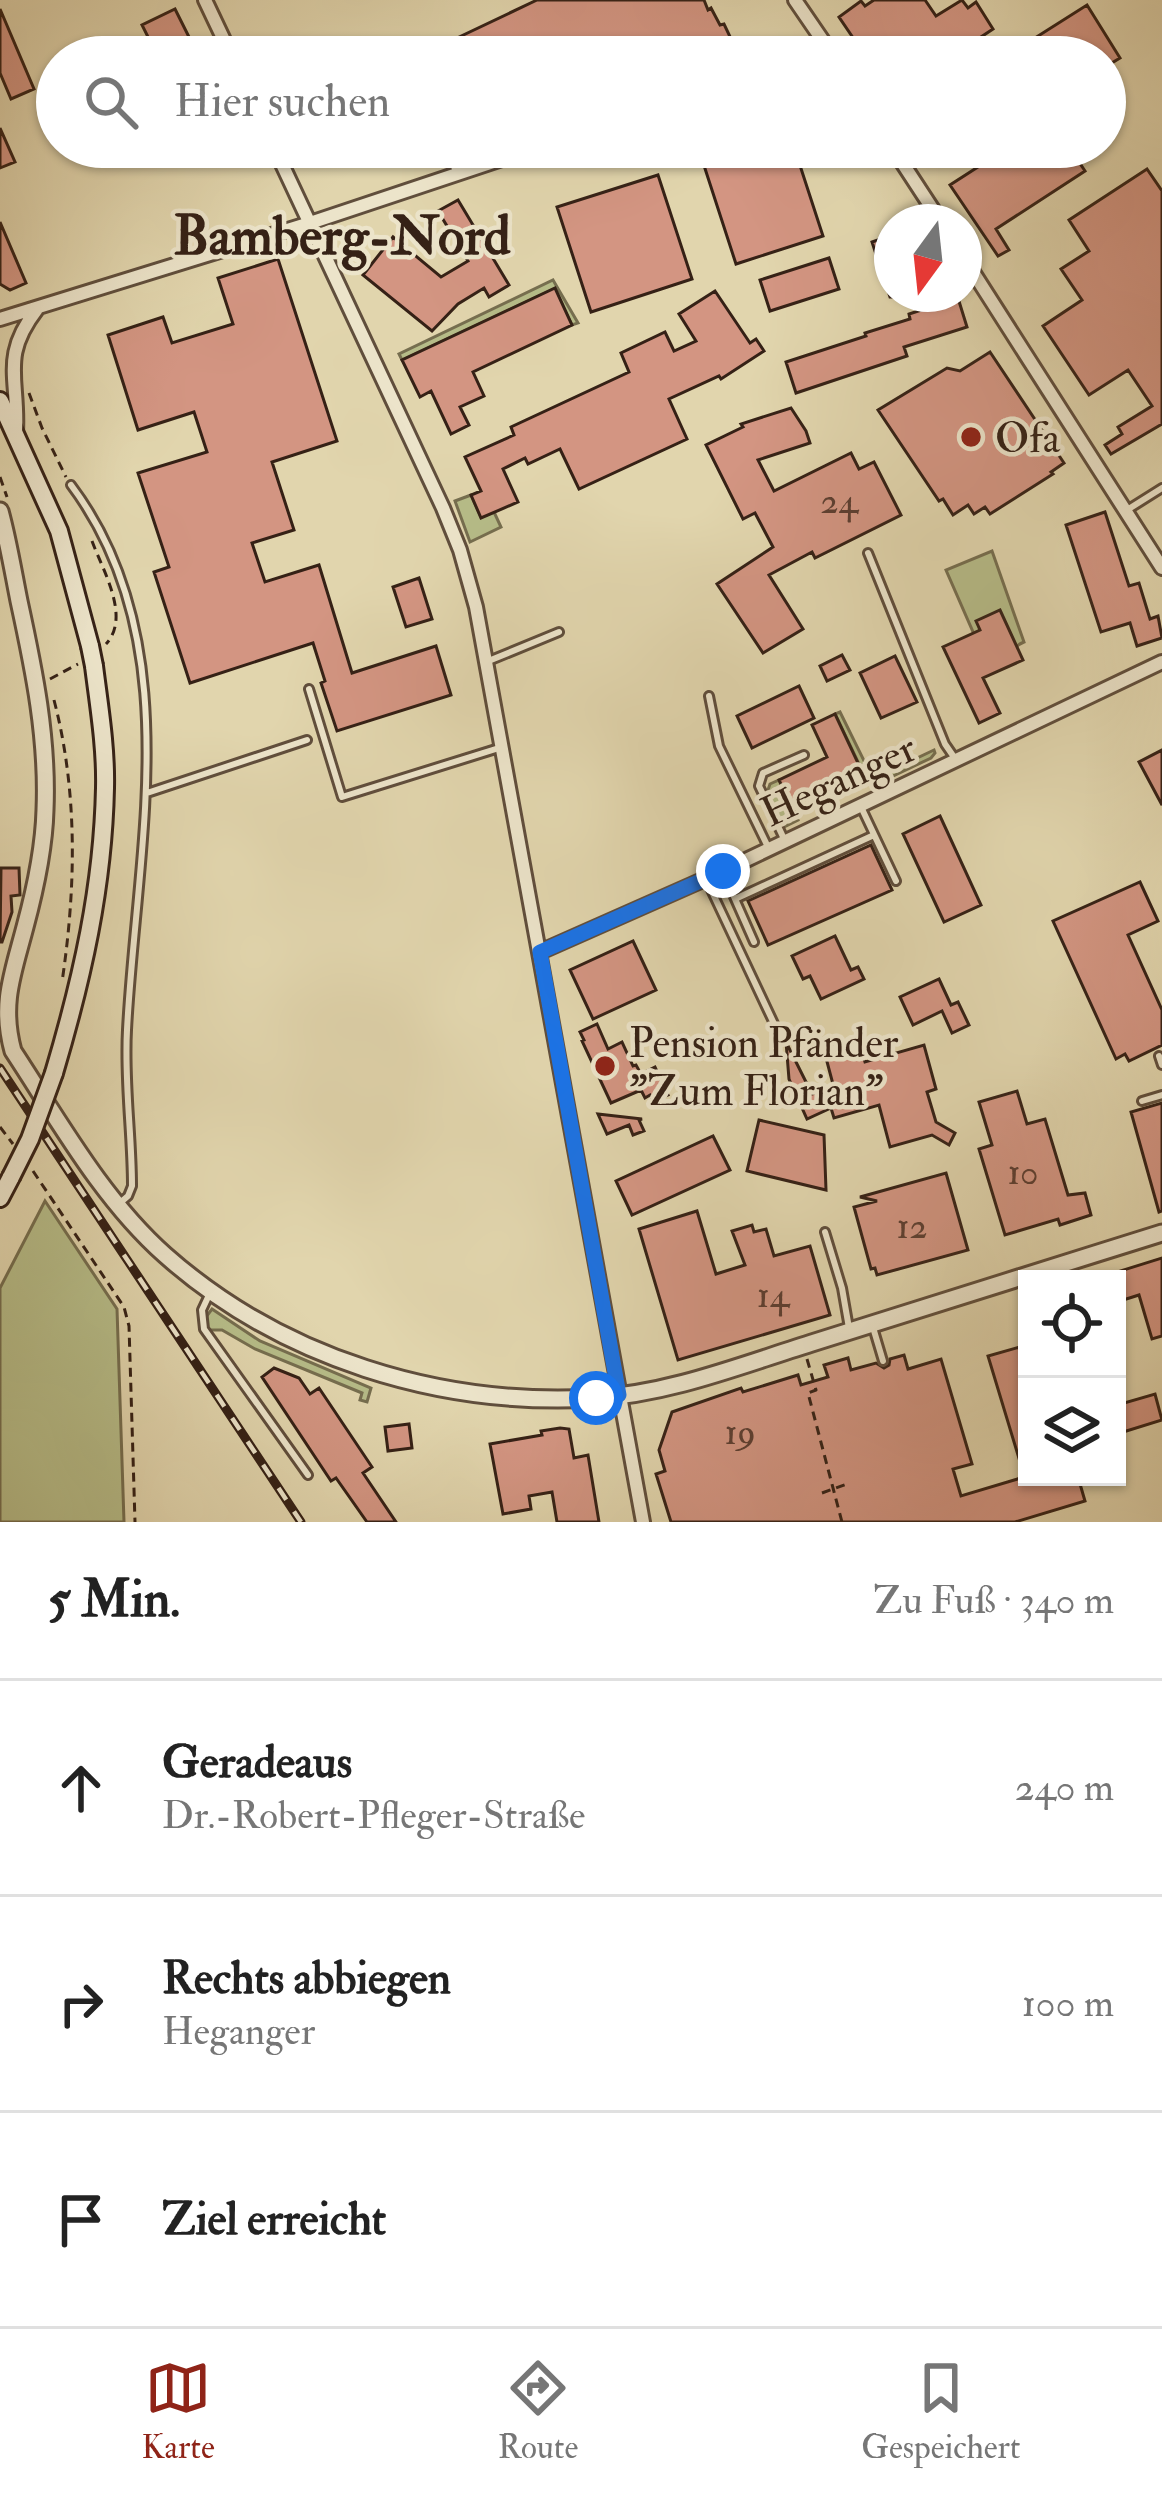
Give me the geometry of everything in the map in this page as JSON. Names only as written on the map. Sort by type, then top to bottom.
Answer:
[{"type":"main road","points":[[0,401],[59,532],[94,666],[105,783],[99,885],[82,973],[54,1073],[30,1138],[0,1198]]},
{"type":"street","points":[[205,0],[222,36]]},
{"type":"street","points":[[795,0],[820,36]]},
{"type":"street","points":[[284,168],[453,531],[476,608],[643,1522]]},
{"type":"street","points":[[0,319],[475,168]]},
{"type":"street","points":[[905,168],[928,204]]},
{"type":"street","points":[[982,286],[1162,568]]},
{"type":"street","points":[[16,432],[13,352],[38,308]]},
{"type":"street","points":[[0,511],[37,687],[45,772],[39,862],[7,987],[4,1024],[13,1052],[118,1205],[164,1254],[244,1314],[349,1363],[406,1380],[505,1396],[619,1395],[652,1390],[803,1346],[1162,1233]]},
{"type":"street","name":"Heganger","points":[[540,952],[706,879],[1162,662]]},
{"type":"lane","points":[[455,168],[457,174]]},
{"type":"lane","points":[[70,485],[88,508],[120,574],[143,687],[147,793],[127,1028],[132,1186],[118,1205]]},
{"type":"lane","points":[[1127,510],[1162,488]]},
{"type":"lane","points":[[868,553],[945,744],[956,760]]},
{"type":"lane","points":[[486,662],[560,632]]},
{"type":"lane","points":[[309,688],[342,797],[502,747]]},
{"type":"lane","points":[[709,695],[719,746],[769,849]]},
{"type":"lane","points":[[147,793],[307,740]]},
{"type":"lane","points":[[785,841],[758,786],[763,773],[804,755]]},
{"type":"lane","points":[[860,806],[896,881]]},
{"type":"lane","points":[[735,898],[874,835]]},
{"type":"lane","points":[[723,871],[754,942]]},
{"type":"lane","points":[[706,879],[777,1030]]},
{"type":"lane","points":[[1142,1101],[1162,1095]]},
{"type":"lane","points":[[825,1232],[850,1331]]},
{"type":"lane","points":[[211,1292],[202,1310],[204,1329],[308,1475]]},
{"type":"lane","points":[[872,1324],[883,1361]]},
{"type":"path","points":[[29,395],[70,485]]},
{"type":"path","points":[[88,529],[115,602],[113,637],[137,644]]},
{"type":"path","points":[[53,697],[62,732],[72,833],[73,877],[60,994]]},
{"type":"path","points":[[0,1126],[21,1155]]},
{"type":"path","points":[[31,1168],[124,1306],[129,1326],[135,1522]]},
{"type":"path","points":[[803,1346],[816,1390],[808,1393],[842,1522]]},
{"type":"path","points":[[822,1493],[847,1484]]},
{"type":"green space","points":[[553,280],[578,323],[572,325],[554,289],[402,360],[399,354]]},
{"type":"green space","points":[[471,495],[481,517],[494,512],[501,527],[470,542],[455,501]]},
{"type":"green space","points":[[992,551],[1024,642],[991,673],[946,570]]},
{"type":"green space","points":[[840,712],[873,779],[935,753],[872,786],[835,714]]},
{"type":"green space","points":[[779,780],[798,820],[784,827],[767,793],[770,784]]},
{"type":"green space","points":[[45,1201],[117,1309],[124,1522],[0,1522],[0,1288]]},
{"type":"green space","points":[[212,1309],[260,1341],[371,1388],[367,1402],[360,1400],[362,1393],[255,1349],[222,1330],[208,1330],[206,1317]]},
{"type":"building","points":[[537,0],[704,0],[730,36],[461,36]]},
{"type":"building","points":[[874,0],[925,0],[936,16],[962,0],[968,8],[976,2],[993,29],[982,36],[852,36],[839,17],[861,1],[865,6]]},
{"type":"building","points":[[1087,5],[1106,36],[1038,36]]},
{"type":"building","points":[[0,9],[34,89],[11,99],[0,73]]},
{"type":"building","points":[[175,9],[188,36],[148,36],[142,25]]},
{"type":"building","points":[[0,128],[15,162],[0,168]]},
{"type":"building","points":[[705,168],[801,168],[823,236],[736,264]]},
{"type":"building","points":[[976,168],[1085,171],[996,229],[1009,250],[998,256],[982,232],[982,204],[963,204],[950,185]]},
{"type":"building","points":[[1147,169],[1162,191],[1162,424],[1111,454],[1105,445],[1122,434],[1118,427],[1152,406],[1128,370],[1089,395],[1043,326],[1082,300],[1061,269],[1089,251],[1069,220]]},
{"type":"building","points":[[658,175],[692,279],[591,312],[557,207]]},
{"type":"building","points":[[458,200],[509,285],[489,297],[484,288],[458,304],[432,331],[363,275],[393,237],[441,277],[468,261],[438,211]]},
{"type":"building","points":[[0,222],[26,283],[10,290],[0,284]]},
{"type":"building","points":[[829,258],[839,289],[770,311],[760,280]]},
{"type":"building","points":[[278,259],[337,441],[272,462],[294,530],[252,543],[265,582],[319,565],[352,673],[436,646],[451,695],[337,731],[313,643],[190,683],[154,572],[169,567],[138,473],[207,452],[194,412],[138,430],[108,335],[163,317],[172,343],[233,324],[218,278]]},
{"type":"building","points":[[555,288],[572,325],[473,372],[484,396],[460,407],[469,425],[451,434],[431,391],[420,397],[402,360]]},
{"type":"building","points":[[715,291],[750,343],[756,339],[764,351],[721,379],[669,399],[687,439],[579,489],[560,449],[528,464],[525,458],[503,469],[518,502],[481,518],[471,495],[481,491],[465,457],[514,435],[511,427],[629,372],[621,353],[665,332],[674,351],[696,341],[679,314]]},
{"type":"building","points":[[962,312],[967,327],[904,347],[907,356],[796,393],[786,362],[910,319],[909,314]]},
{"type":"building","name":"Ofa","points":[[990,352],[1064,463],[990,514],[985,507],[974,514],[968,505],[953,515],[878,410],[947,368],[960,371]]},
{"type":"building","points":[[791,408],[810,443],[758,460],[774,491],[851,453],[859,469],[874,462],[901,515],[769,575],[803,629],[763,653],[717,584],[773,547],[755,513],[743,519],[706,445],[743,427],[741,424]]},
{"type":"building","points":[[1105,512],[1129,586],[1139,583],[1150,619],[1158,616],[1162,638],[1137,646],[1130,623],[1101,632],[1066,525]]},
{"type":"building","points":[[419,578],[432,619],[406,627],[393,587]]},
{"type":"building","points":[[1000,610],[1023,660],[983,678],[1000,713],[979,723],[943,647],[980,630],[976,621]]},
{"type":"building","points":[[842,655],[850,670],[827,681],[820,666]]},
{"type":"building","points":[[895,656],[917,702],[881,718],[860,673]]},
{"type":"building","points":[[799,686],[814,718],[752,748],[737,716]]},
{"type":"building","points":[[835,714],[865,778],[794,812],[779,780],[827,757],[812,725]]},
{"type":"building","points":[[1162,750],[1162,805],[1139,762]]},
{"type":"building","points":[[940,816],[981,905],[944,922],[903,834]]},
{"type":"building","points":[[871,845],[892,890],[768,945],[748,901]]},
{"type":"building","points":[[1,868],[19,868],[20,895],[11,896],[12,912],[0,942]]},
{"type":"building","points":[[1140,882],[1158,921],[1128,935],[1162,1010],[1162,1045],[1129,1061],[1125,1054],[1116,1059],[1053,921]]},
{"type":"building","points":[[835,936],[851,970],[858,967],[864,979],[821,999],[810,976],[803,979],[792,956]]},
{"type":"building","points":[[633,941],[656,990],[593,1019],[570,970]]},
{"type":"building","points":[[939,979],[951,1005],[958,1002],[969,1025],[952,1033],[942,1011],[913,1025],[900,997]]},
{"type":"building","points":[[597,1024],[608,1049],[622,1042],[641,1074],[655,1067],[668,1095],[653,1101],[641,1090],[611,1103],[580,1032]]},
{"type":"building","points":[[847,1041],[861,1049],[865,1062],[924,1045],[936,1089],[927,1092],[936,1122],[955,1133],[949,1145],[932,1135],[890,1147],[879,1105],[834,1118],[831,1108],[807,1119],[789,1079],[786,1042],[812,1094],[834,1088],[826,1058],[832,1046]]},
{"type":"building","points":[[1017,1091],[1027,1124],[1045,1119],[1068,1195],[1085,1193],[1091,1215],[1005,1235],[979,1149],[992,1145],[979,1102]]},
{"type":"building","points":[[1162,1103],[1162,1211],[1159,1212],[1131,1112]]},
{"type":"building","points":[[598,1114],[642,1119],[644,1131],[633,1135],[629,1125],[607,1134]]},
{"type":"building","points":[[759,1120],[824,1135],[826,1190],[747,1171]]},
{"type":"building","points":[[713,1136],[730,1170],[632,1215],[616,1181]]},
{"type":"building","points":[[946,1173],[968,1250],[877,1275],[871,1269],[854,1207],[877,1201],[860,1197]]},
{"type":"building","points":[[697,1211],[716,1274],[745,1265],[732,1231],[752,1225],[754,1232],[766,1229],[774,1256],[810,1246],[830,1315],[678,1360],[639,1229]]},
{"type":"building","points":[[1162,1258],[1162,1336],[1152,1339],[1139,1295],[1126,1299],[1123,1270]]},
{"type":"building","points":[[1018,1348],[1018,1455],[988,1356]]},
{"type":"building","points":[[904,1355],[908,1369],[941,1359],[972,1464],[953,1469],[961,1496],[1018,1479],[1018,1486],[1081,1486],[1085,1501],[1015,1522],[671,1522],[656,1474],[665,1471],[659,1450],[672,1412],[798,1375],[801,1385],[828,1377],[824,1365],[848,1358],[851,1370],[876,1363],[884,1368],[890,1359]]},
{"type":"building","points":[[274,1368],[299,1378],[310,1394],[319,1388],[372,1467],[363,1473],[396,1522],[367,1522],[336,1478],[331,1481],[262,1377]]},
{"type":"building","points":[[1155,1394],[1162,1420],[1126,1431],[1126,1402]]},
{"type":"building","points":[[409,1424],[412,1448],[388,1451],[385,1427]]},
{"type":"building","points":[[569,1429],[574,1458],[588,1455],[599,1522],[557,1522],[552,1492],[529,1496],[531,1509],[503,1514],[490,1444]]},
{"type":"railway","points":[[0,1068],[301,1522]]},
{"type":"place","name":"Ofa","points":[[971,437]]},
{"type":"place","name":"Pension Pfänder \"Zum Florian\"","points":[[605,1066]]},
{"type":"district","name":"Bamberg-Nord","points":[[342,235]]},
{"type":"route","points":[[596,1398],[619,1395],[540,952],[723,871]]}]
